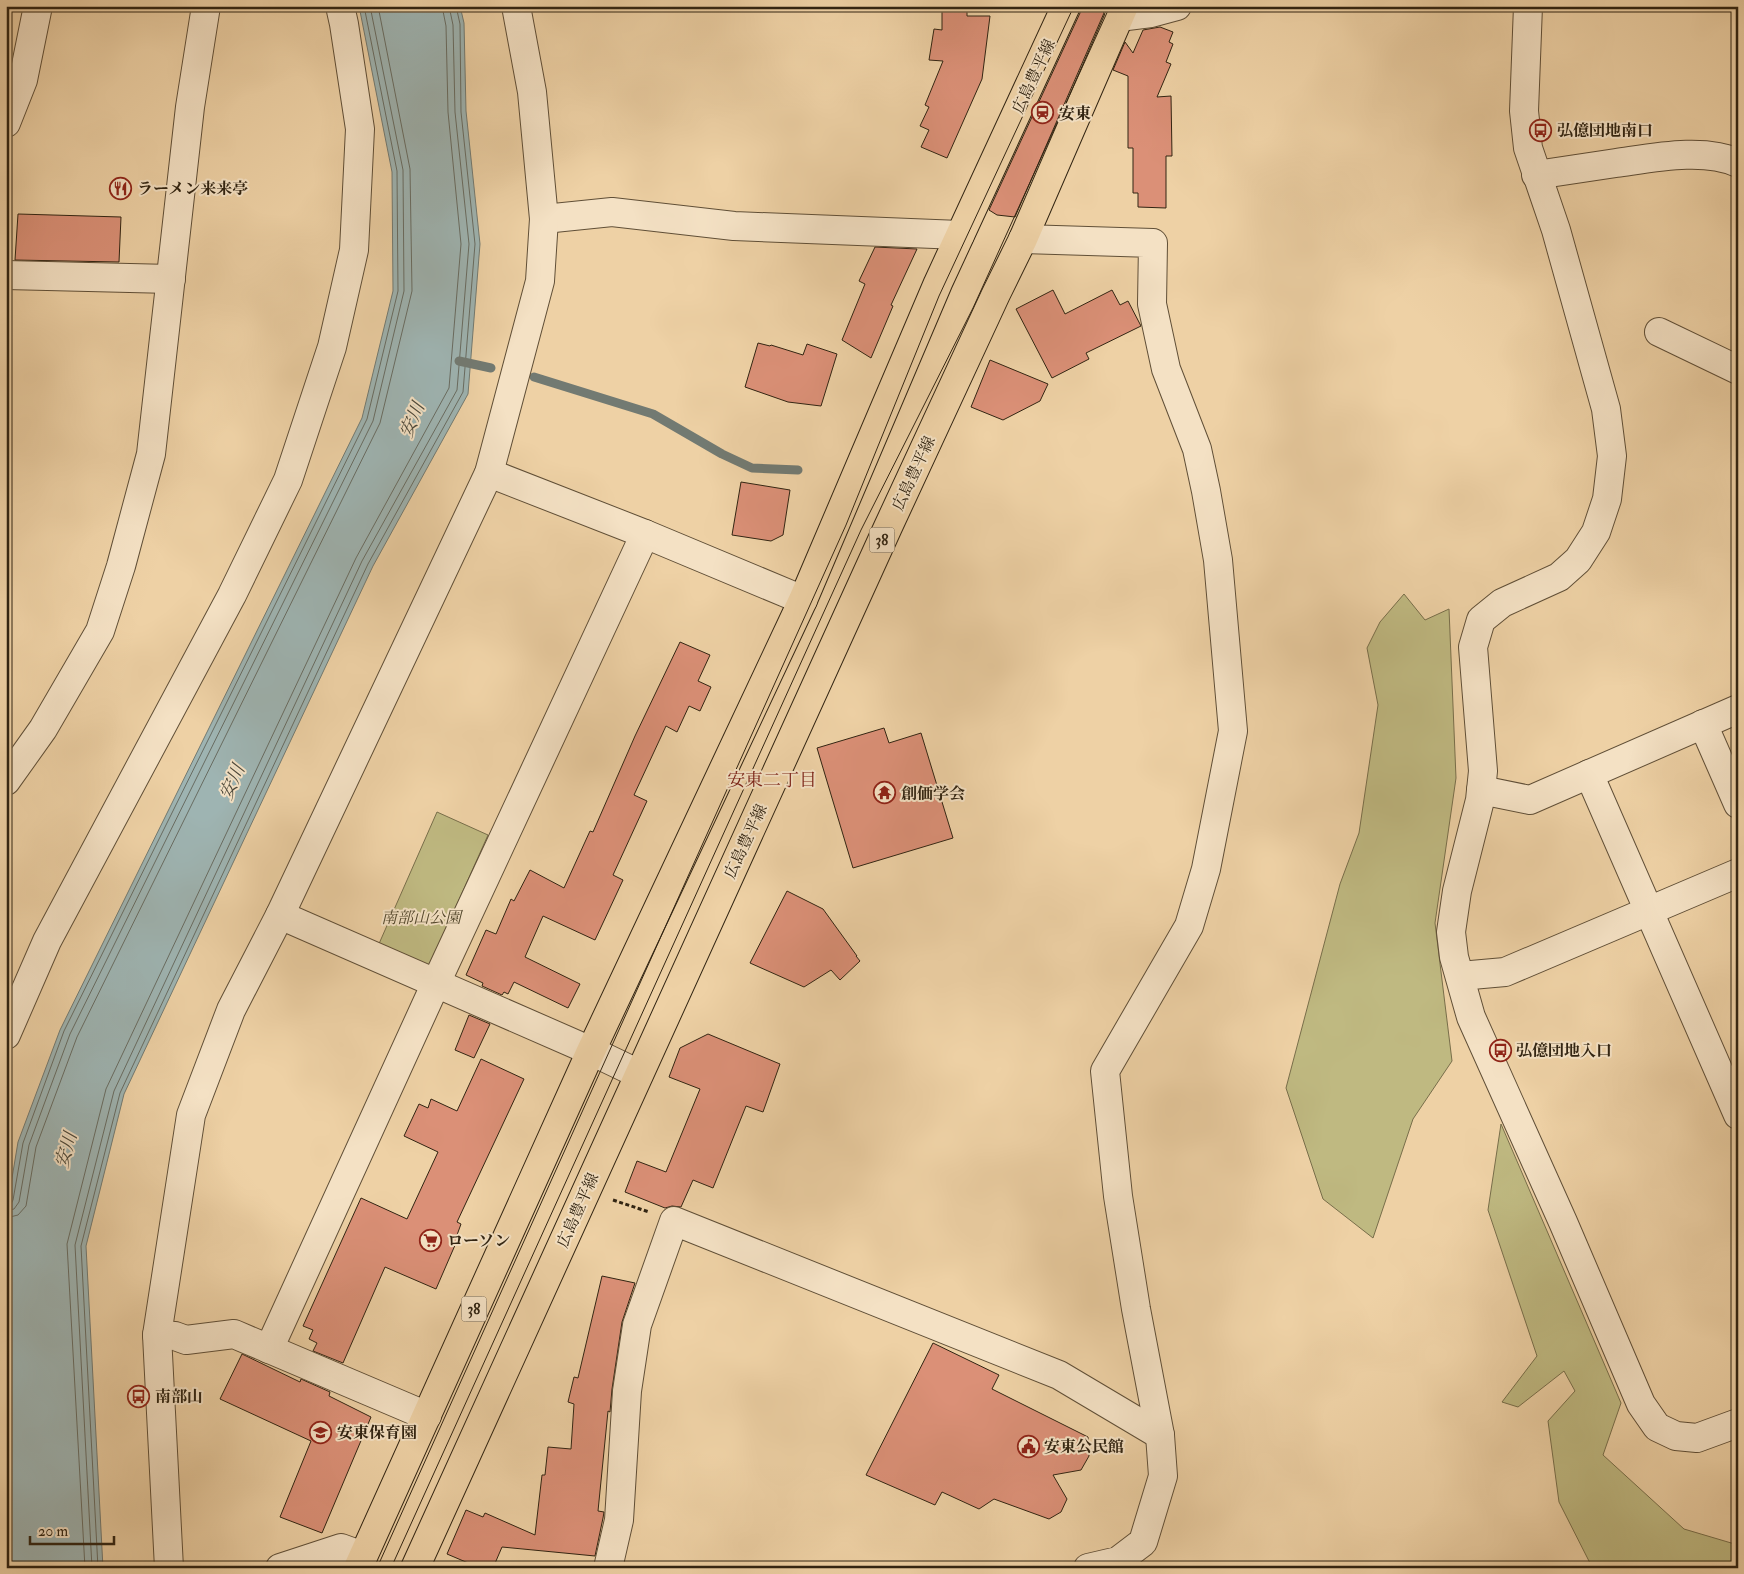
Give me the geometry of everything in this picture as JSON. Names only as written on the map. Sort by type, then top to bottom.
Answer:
[{"type":"main road","name":"広島豊平線","points":[[360,1562],[591,1051],[804,600],[960,235],[1066,6]]},
{"type":"main road","name":"広島豊平線","points":[[415,1568],[896,509],[1023,239],[1122,12]]},
{"type":"street","points":[[6,123],[23,80],[38,6]]},
{"type":"street","points":[[6,781],[43,729],[100,631],[121,566],[151,454],[190,107],[206,6]]},
{"type":"street","points":[[6,1035],[48,941],[232,595],[288,480],[332,347],[354,250],[360,129],[340,6]]},
{"type":"street","points":[[169,1568],[157,1335],[191,1115],[231,1010],[280,915],[489,473],[540,281],[544,219],[532,92],[516,6]]},
{"type":"street","points":[[1122,12],[1150,13],[1177,6]]},
{"type":"street","points":[[1528,6],[1524,111],[1528,148],[1556,230],[1606,409],[1612,456],[1608,500],[1596,532],[1578,560],[1558,577],[1502,603],[1481,620],[1472,647],[1483,771],[1481,790],[1458,891],[1452,932],[1454,957],[1471,1016],[1563,1222],[1641,1404],[1657,1427],[1676,1436],[1697,1438],[1738,1423]]},
{"type":"street","points":[[1536,175],[1669,155],[1697,155],[1738,163]]},
{"type":"street","points":[[544,219],[612,212],[734,226],[960,235]]},
{"type":"street","points":[[1023,239],[1153,243],[1152,304],[1166,369],[1197,449],[1218,560],[1233,731],[1206,869],[1189,926],[1105,1071],[1118,1196],[1136,1309],[1160,1436],[1163,1476],[1143,1542],[1123,1564],[1088,1568]]},
{"type":"street","points":[[6,275],[171,279]]},
{"type":"street","points":[[1659,332],[1738,370]]},
{"type":"street","points":[[489,473],[645,534],[804,600]]},
{"type":"street","points":[[268,1349],[645,534]]},
{"type":"street","points":[[1481,790],[1530,800],[1738,708]]},
{"type":"street","points":[[1703,724],[1738,804]]},
{"type":"street","points":[[1589,774],[1738,1115]]},
{"type":"street","points":[[1460,976],[1505,972],[1738,873]]},
{"type":"street","points":[[280,915],[591,1051],[639,1074]]},
{"type":"street","points":[[608,1568],[618,1520],[627,1392],[637,1325],[674,1221],[1059,1375],[1160,1436]]},
{"type":"street","points":[[157,1335],[175,1336],[186,1340],[234,1334],[426,1416]]},
{"type":"street","points":[[280,1568],[341,1548],[360,1562]]},
{"type":"path","points":[[586,1190],[674,1221]]},
{"type":"green space","points":[[1404,594],[1425,620],[1449,609],[1456,778],[1435,923],[1452,1061],[1413,1119],[1373,1238],[1323,1199],[1286,1088],[1340,884],[1359,833],[1378,705],[1367,648],[1380,622]]},
{"type":"green space","name":"南部山公園","points":[[437,812],[488,835],[428,969],[378,946]]},
{"type":"green space","points":[[1501,1124],[1621,1403],[1603,1455],[1684,1529],[1738,1545],[1738,1568],[1592,1567],[1559,1502],[1548,1421],[1575,1391],[1564,1371],[1518,1407],[1502,1402],[1537,1356],[1488,1210]]},
{"type":"water","name":"安川","points":[[359,6],[460,6],[464,23],[466,111],[480,244],[468,394],[373,566],[124,1094],[86,1246],[103,1568],[6,1568],[6,1214],[18,1142],[60,1030],[362,418],[393,291],[392,172]]},
{"type":"building","points":[[942,6],[967,6],[967,16],[990,16],[982,79],[947,158],[921,147],[929,130],[920,126],[929,107],[925,105],[943,61],[929,60],[934,29],[942,30]]},
{"type":"building","points":[[1081,6],[1098,6],[1104,13],[1015,217],[997,215],[989,210],[1080,13]]},
{"type":"building","points":[[1160,27],[1173,32],[1169,42],[1173,44],[1166,62],[1171,64],[1157,97],[1171,96],[1172,156],[1166,156],[1166,208],[1138,207],[1138,193],[1133,193],[1133,148],[1128,148],[1128,76],[1113,70],[1125,42],[1133,53],[1143,30]]},
{"type":"building","points":[[18,214],[121,217],[119,262],[15,260]]},
{"type":"building","points":[[875,247],[917,249],[891,305],[893,306],[871,358],[842,340],[865,284],[859,281]]},
{"type":"building","points":[[1053,290],[1065,314],[1112,290],[1120,305],[1128,301],[1141,326],[1086,353],[1089,359],[1052,378],[1016,309]]},
{"type":"building","points":[[758,343],[803,355],[807,344],[837,354],[821,406],[788,402],[745,387]]},
{"type":"building","points":[[990,360],[1048,384],[1040,401],[1003,420],[971,407]]},
{"type":"building","points":[[741,482],[790,490],[783,535],[771,541],[732,535]]},
{"type":"building","points":[[680,642],[710,655],[698,681],[711,687],[700,711],[689,706],[677,732],[666,726],[634,795],[647,801],[613,875],[623,880],[595,940],[543,916],[525,957],[580,984],[568,1008],[514,982],[508,994],[504,992],[502,995],[482,986],[483,983],[466,975],[486,930],[496,934],[511,899],[514,901],[530,870],[564,888],[590,831],[593,832],[635,736]]},
{"type":"building","name":"創価学会","points":[[884,728],[889,743],[921,733],[953,838],[853,868],[817,748]]},
{"type":"building","points":[[787,891],[823,909],[860,961],[840,980],[831,970],[804,987],[750,963]]},
{"type":"building","points":[[469,1015],[490,1024],[474,1058],[455,1050]]},
{"type":"building","points":[[708,1034],[780,1064],[763,1112],[746,1106],[713,1188],[693,1180],[681,1207],[672,1206],[665,1208],[625,1192],[637,1161],[666,1172],[700,1089],[669,1077],[680,1048]]},
{"type":"building","points":[[481,1059],[524,1079],[457,1222],[461,1224],[457,1235],[459,1236],[436,1289],[385,1267],[343,1363],[313,1351],[317,1343],[309,1339],[313,1330],[303,1326],[361,1198],[407,1219],[438,1152],[404,1136],[419,1104],[428,1108],[431,1099],[457,1111]]},
{"type":"building","points":[[602,1276],[635,1283],[622,1322],[610,1412],[608,1411],[598,1511],[604,1512],[595,1556],[502,1547],[493,1568],[480,1568],[447,1554],[466,1510],[483,1517],[485,1513],[535,1535],[542,1475],[545,1475],[548,1447],[571,1449],[574,1404],[568,1402],[574,1377],[578,1378]]},
{"type":"building","points":[[933,1343],[999,1375],[992,1389],[1088,1437],[1089,1456],[1081,1470],[1053,1475],[1067,1499],[1061,1512],[1049,1519],[994,1499],[979,1509],[942,1492],[935,1505],[866,1475]]},
{"type":"building","points":[[242,1354],[300,1382],[301,1379],[330,1392],[329,1396],[371,1417],[322,1533],[280,1517],[311,1441],[220,1399]]},
{"type":"waterway","points":[[459,361],[491,368]]},
{"type":"waterway","points":[[534,377],[653,414],[722,454],[752,468],[798,470]]},
{"type":"tram line","points":[[377,1568],[846,525],[939,296],[1074,6]]},
{"type":"tram line","points":[[391,1568],[861,530],[973,308],[1110,6]]},
{"type":"place","name":"安東","points":[[1043,113]]},
{"type":"place","name":"弘億団地南口","points":[[1541,130]]},
{"type":"place","name":"ラーメン来来亭","points":[[121,188]]},
{"type":"place","name":"創価学会","points":[[885,793]]},
{"type":"place","name":"弘億団地入口","points":[[1500,1050]]},
{"type":"place","name":"ローソン","points":[[431,1240]]},
{"type":"place","name":"南部山","points":[[139,1396]]},
{"type":"place","name":"安東保育園","points":[[321,1432]]},
{"type":"place","name":"安東公民館","points":[[1028,1446]]},
{"type":"district","name":"安東二丁目","points":[[772,780]]}]
